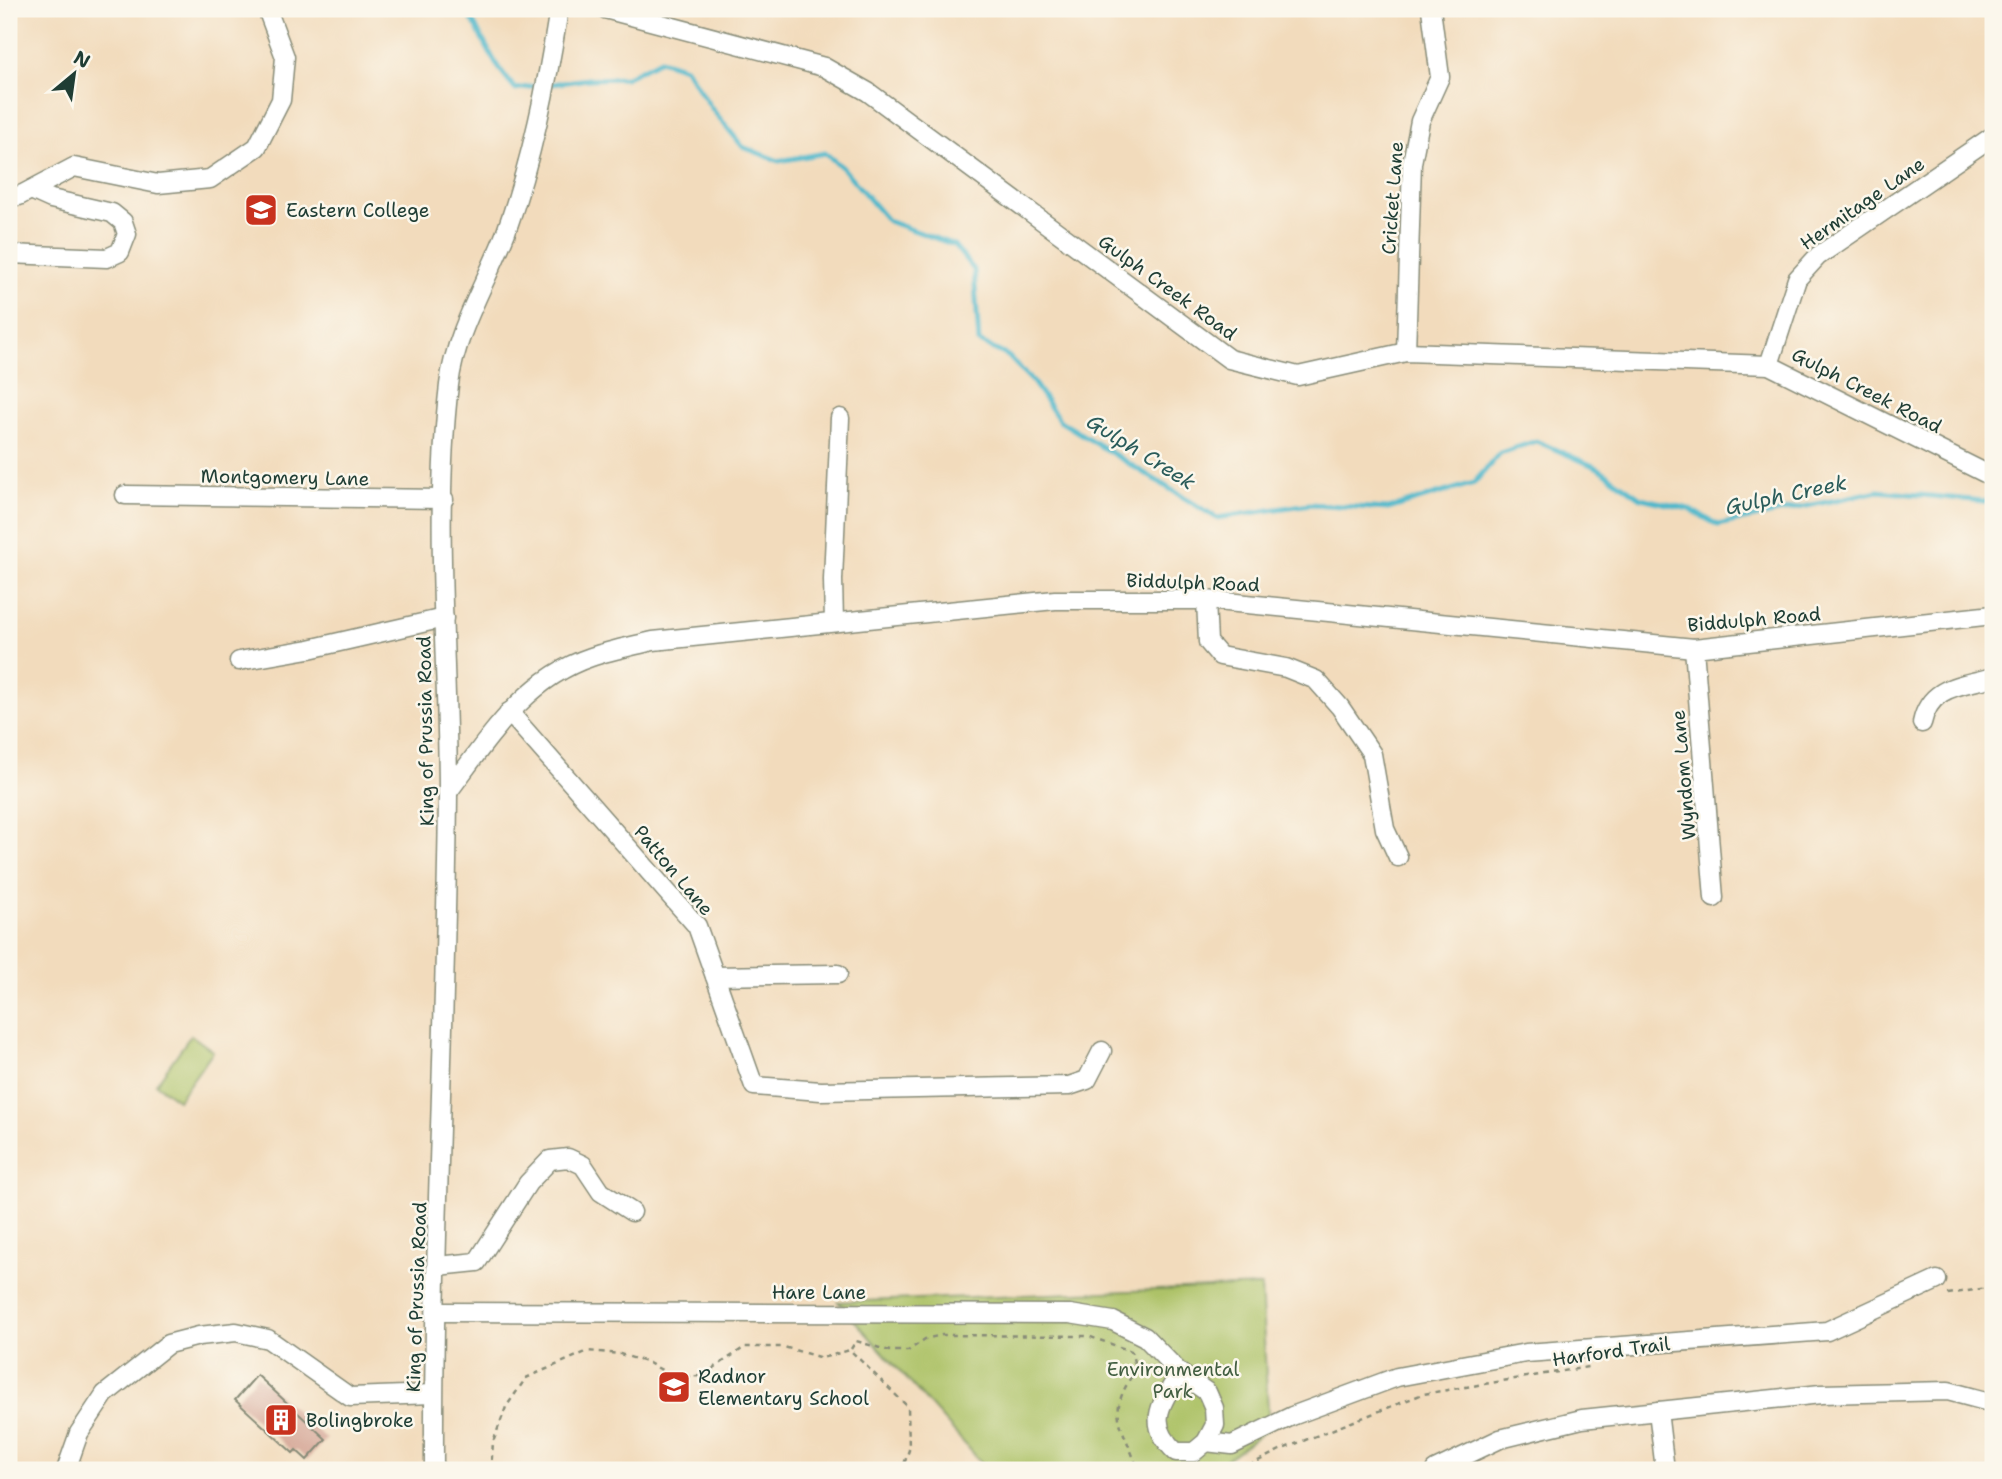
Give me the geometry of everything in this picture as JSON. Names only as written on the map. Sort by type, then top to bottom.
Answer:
[{"type":"street","name":"King of Prussia Road","points":[[434,1470],[433,1394],[438,1311],[448,792],[444,499],[449,382],[460,342],[505,236],[522,184],[545,96],[559,9]]},
{"type":"street","name":"Gulph Creek Road","points":[[605,9],[824,67],[867,92],[1229,359],[1298,376],[1406,352],[1769,365],[1993,477]]},
{"type":"street","name":"Cricket Lane","points":[[1406,352],[1412,163],[1420,121],[1440,77],[1431,9]]},
{"type":"street","points":[[9,194],[19,196],[74,167],[158,184],[210,179],[257,147],[281,100],[285,57],[269,12]]},
{"type":"street","name":"Hermitage Lane","points":[[1769,365],[1797,279],[1818,256],[1993,136]]},
{"type":"street","points":[[9,254],[107,258],[120,252],[127,234],[123,222],[112,213],[51,199],[31,190]]},
{"type":"street","points":[[834,622],[840,418]]},
{"type":"street","name":"Montgomery Lane","points":[[125,495],[444,499]]},
{"type":"street","name":"Biddulph Road","points":[[448,792],[509,712],[547,679],[589,658],[653,641],[1055,600],[1206,600],[1694,648],[1993,615]]},
{"type":"street","points":[[1206,600],[1208,642],[1220,656],[1286,668],[1316,680],[1340,707],[1372,754],[1385,829],[1398,857]]},
{"type":"street","points":[[239,661],[309,649],[444,618]]},
{"type":"street","name":"Wyndom Lane","points":[[1694,648],[1714,898]]},
{"type":"street","points":[[1922,723],[1925,707],[1935,696],[1993,677]]},
{"type":"street","name":"Patton Lane","points":[[509,712],[697,926],[754,1086],[821,1091],[1069,1086],[1087,1080],[1102,1051]]},
{"type":"street","points":[[715,976],[838,974]]},
{"type":"street","points":[[438,1266],[477,1262],[528,1183],[550,1160],[568,1158],[583,1165],[601,1192],[632,1212]]},
{"type":"street","points":[[1180,1373],[1162,1404],[1158,1421],[1161,1438],[1176,1452],[1194,1451],[1206,1442],[1231,1445],[1292,1416],[1397,1377],[1527,1353],[1827,1331],[1942,1287]]},
{"type":"street","name":"Hare Lane","points":[[438,1311],[1070,1314],[1113,1321],[1144,1337],[1180,1373],[1207,1392],[1214,1408],[1215,1425],[1206,1442]]},
{"type":"street","points":[[66,1470],[79,1433],[106,1394],[168,1345],[199,1336],[236,1332],[268,1339],[350,1397],[433,1394]]},
{"type":"street","points":[[1434,1470],[1500,1439],[1582,1419],[1821,1394],[1948,1391],[1993,1403]]},
{"type":"street","points":[[1658,1411],[1665,1470]]},
{"type":"path","points":[[1942,1287],[1993,1287]]},
{"type":"path","points":[[491,1470],[493,1442],[506,1407],[526,1378],[588,1351],[620,1354],[649,1363],[674,1377],[702,1376],[745,1347],[783,1347],[822,1358],[850,1350],[856,1341],[890,1351],[908,1351],[925,1339],[942,1335],[1088,1336],[1109,1341],[1131,1351],[1136,1369],[1122,1391],[1116,1409],[1136,1464],[1142,1470]]},
{"type":"path","points":[[850,1350],[908,1407],[909,1450],[902,1470]]},
{"type":"path","name":"Harford Trail","points":[[1240,1470],[1280,1450],[1423,1394],[1594,1366]]},
{"type":"green space","points":[[191,1035],[213,1051],[178,1100],[156,1084]]},
{"type":"green space","name":"Environmental Park","points":[[1261,1286],[1269,1428],[1212,1470],[988,1470],[838,1302]]},
{"type":"building","name":"Bolingbroke","points":[[257,1375],[326,1439],[307,1460],[296,1450],[293,1453],[235,1400]]},
{"type":"waterway","name":"Gulph Creek","points":[[466,9],[496,64],[515,89],[588,79],[625,78],[660,60],[685,68],[712,109],[743,147],[779,161],[825,153],[843,168],[888,221],[954,245],[974,270],[979,342],[1008,356],[1033,382],[1060,421],[1217,518],[1310,504],[1388,509],[1474,483],[1500,453],[1536,441],[1598,468],[1641,498],[1689,509],[1718,525],[1878,491],[1993,502]]},
{"type":"place","name":"Eastern College","points":[[261,210]]},
{"type":"place","name":"Radnor Elementary School","points":[[674,1387]]},
{"type":"place","name":"Bolingbroke","points":[[281,1420]]}]
